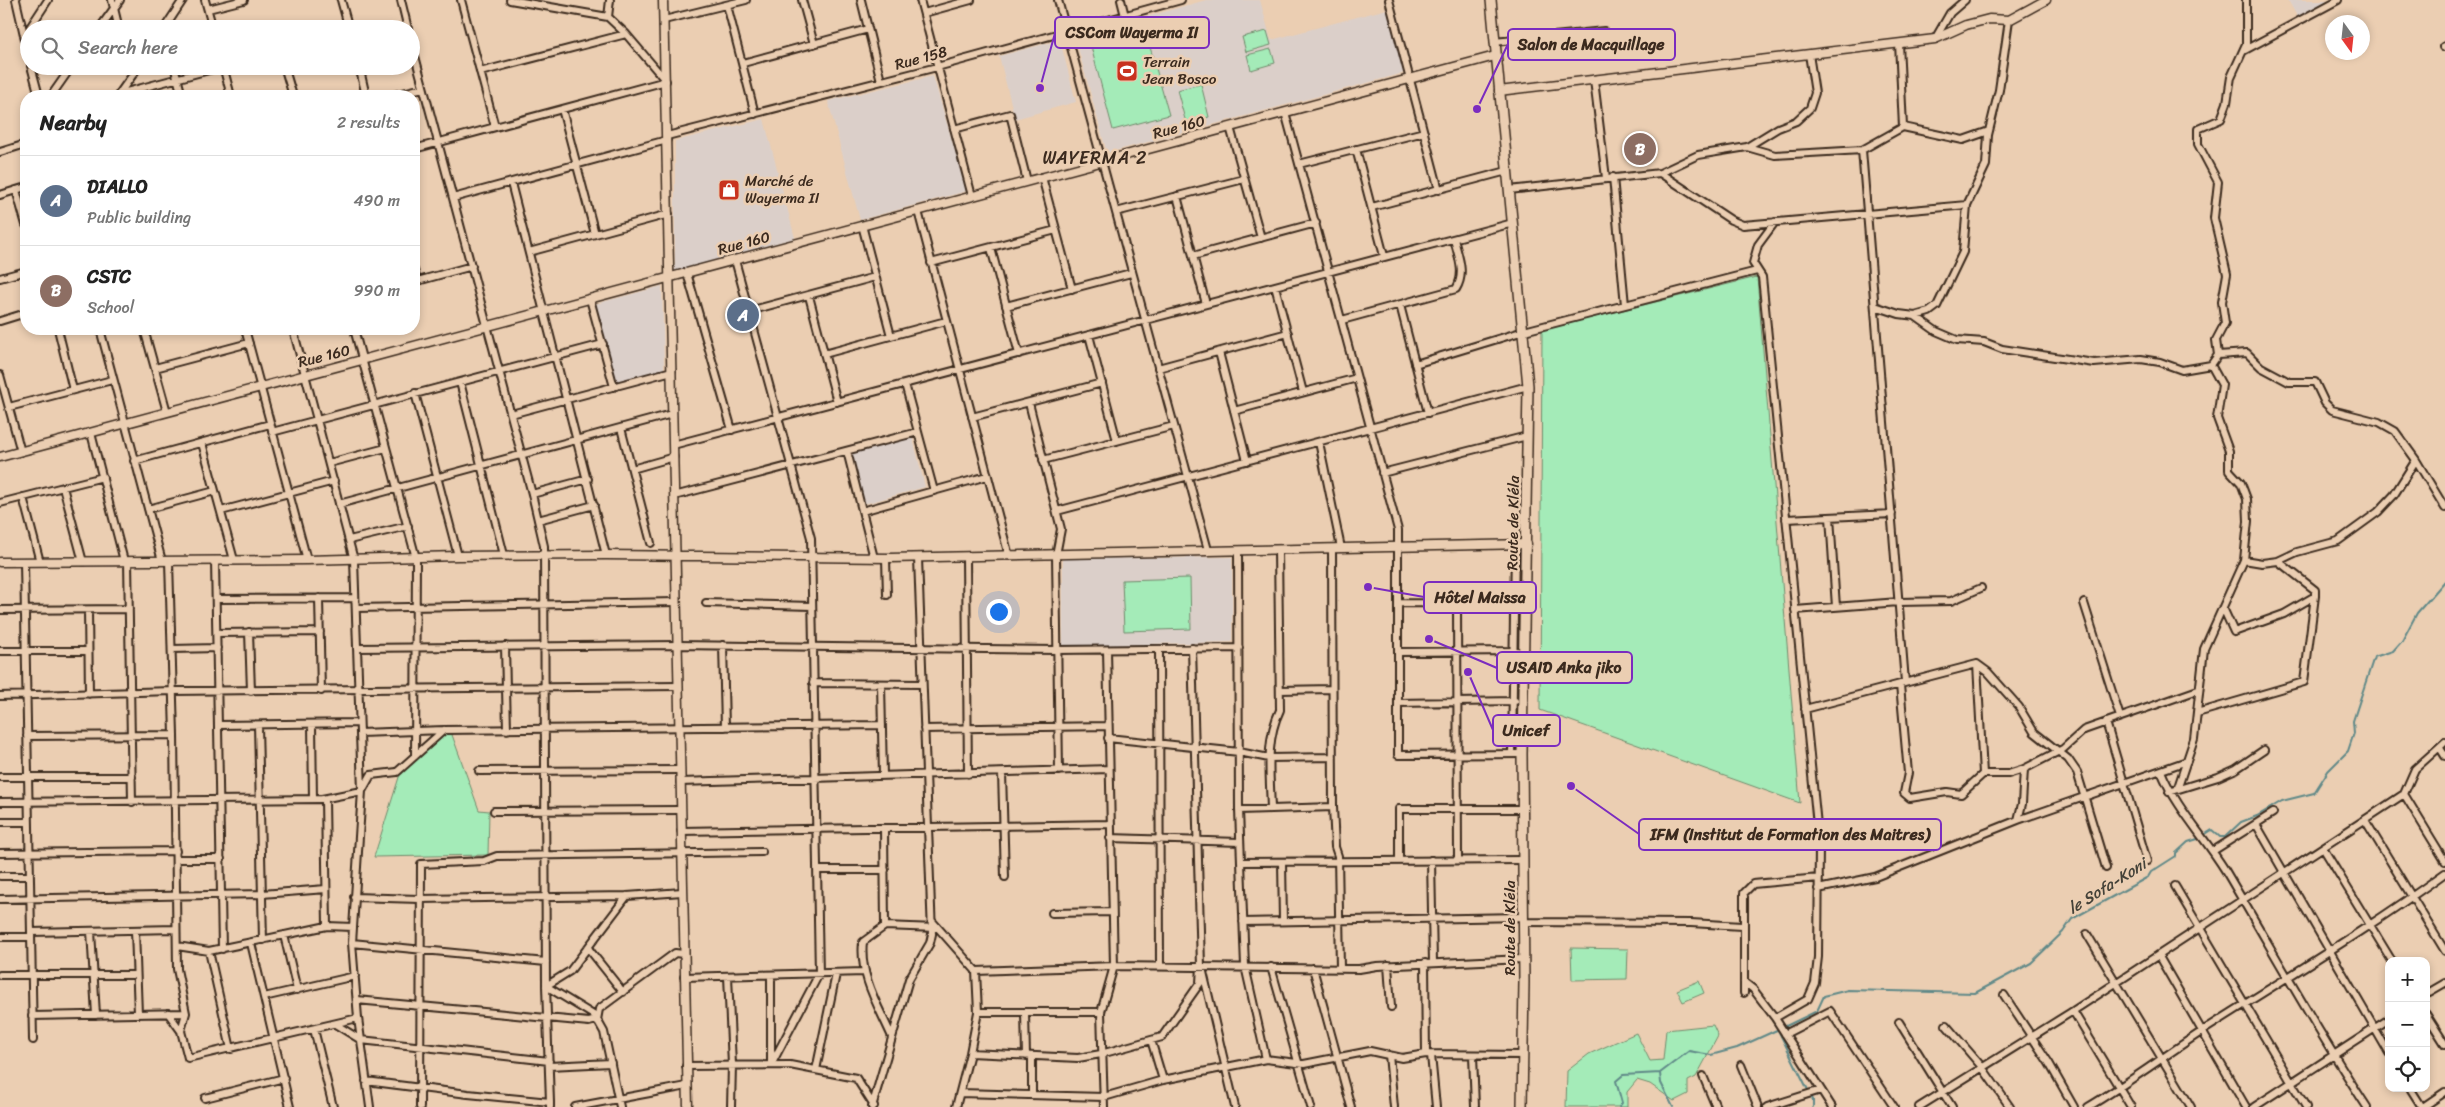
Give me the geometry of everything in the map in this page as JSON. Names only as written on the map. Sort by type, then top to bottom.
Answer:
[{"type":"main road","name":"Route de Kléla","points":[[1491,0],[1528,386],[1527,544],[1522,754],[1524,1055],[1522,1107]]},
{"type":"street","points":[[16,0],[20,20]]},
{"type":"street","points":[[35,20],[48,0]]},
{"type":"street","points":[[112,0],[117,20]]},
{"type":"street","points":[[105,20],[120,0]]},
{"type":"street","points":[[170,20],[183,0]]},
{"type":"street","points":[[205,0],[211,20]]},
{"type":"street","points":[[208,10],[244,0]]},
{"type":"street","points":[[341,0],[347,20]]},
{"type":"street","points":[[401,0],[406,20]]},
{"type":"street","points":[[461,0],[495,127]]},
{"type":"street","points":[[510,0],[608,17],[626,34],[666,81]]},
{"type":"street","points":[[551,0],[553,7]]},
{"type":"street","points":[[608,17],[610,0]]},
{"type":"street","points":[[663,0],[674,445],[683,954],[688,1107]]},
{"type":"street","points":[[664,20],[746,0]]},
{"type":"street","points":[[802,0],[814,44]]},
{"type":"street","points":[[861,0],[880,81]]},
{"type":"street","points":[[920,0],[972,196]]},
{"type":"street","points":[[924,13],[971,0]]},
{"type":"street","points":[[1058,0],[1208,550]]},
{"type":"street","points":[[1121,0],[1125,16]]},
{"type":"street","name":"Rue 158","points":[[453,198],[755,114],[937,67],[1181,0]]},
{"type":"street","points":[[1389,0],[1439,190]]},
{"type":"street","points":[[1935,39],[1950,13],[1965,0]]},
{"type":"street","points":[[1499,91],[1935,39],[1966,25],[1989,19],[2009,20],[2046,0]]},
{"type":"street","points":[[1915,316],[1936,331],[1957,340],[1984,342],[2002,349],[2094,363],[2141,359],[2160,362],[2182,370],[2211,365],[2218,355],[2216,340],[2225,323],[2222,302],[2227,274],[2214,218],[2218,182],[2198,144],[2198,130],[2220,119],[2227,103],[2231,77],[2246,44],[2246,0]]},
{"type":"street","points":[[2243,51],[2338,0]]},
{"type":"street","points":[[727,5],[755,114]]},
{"type":"street","points":[[1874,306],[1899,314],[1915,316],[1929,312],[1937,306],[1954,275],[1963,252],[1968,205],[1986,165],[1989,131],[1999,90],[2009,20]]},
{"type":"street","points":[[743,63],[868,30]]},
{"type":"street","points":[[1494,42],[1604,31]]},
{"type":"street","points":[[480,72],[626,34]]},
{"type":"street","points":[[1899,43],[1903,127]]},
{"type":"street","points":[[1509,190],[1660,173],[1698,155],[1747,147],[1778,128],[1796,121],[1810,108],[1815,93],[1809,54]]},
{"type":"street","name":"Rue 160","points":[[0,457],[1496,56]]},
{"type":"street","points":[[33,75],[37,90]]},
{"type":"street","points":[[55,90],[66,75]]},
{"type":"street","points":[[176,75],[180,90]]},
{"type":"street","points":[[137,90],[191,75]]},
{"type":"street","points":[[225,75],[229,90]]},
{"type":"street","points":[[286,75],[290,90]]},
{"type":"street","points":[[361,75],[365,90]]},
{"type":"street","points":[[366,1081],[550,1104],[546,986],[544,546],[522,454],[420,75]]},
{"type":"street","points":[[122,90],[132,76]]},
{"type":"street","points":[[1594,80],[1606,178]]},
{"type":"street","points":[[420,148],[666,81]]},
{"type":"street","points":[[415,90],[423,88]]},
{"type":"street","points":[[562,109],[595,234]]},
{"type":"street","points":[[1286,112],[1398,530],[1398,755],[1522,754]]},
{"type":"street","points":[[954,129],[1010,114],[1027,181]]},
{"type":"street","points":[[1230,127],[1261,238]]},
{"type":"street","points":[[1747,147],[1775,155],[1862,150],[1903,127],[1964,140],[1989,131]]},
{"type":"street","points":[[1299,164],[1424,132]]},
{"type":"street","points":[[0,152],[20,146]]},
{"type":"street","points":[[1356,149],[1384,256]]},
{"type":"street","points":[[1862,150],[1899,602],[1908,774],[1904,792],[1910,798],[1948,792],[1960,794],[1983,774],[2008,774],[2024,769],[2058,751],[2084,730],[2198,690]]},
{"type":"street","points":[[1372,208],[1507,172]]},
{"type":"street","points":[[1660,173],[1731,220],[1743,225],[1968,205]]},
{"type":"street","points":[[1042,177],[1072,288]]},
{"type":"street","points":[[1613,177],[1626,305]]},
{"type":"street","points":[[1116,212],[1244,179]]},
{"type":"street","points":[[511,183],[578,439],[606,555]]},
{"type":"street","points":[[0,195],[20,189]]},
{"type":"street","points":[[16,190],[20,204]]},
{"type":"street","points":[[1177,196],[1206,304]]},
{"type":"street","points":[[918,211],[1009,556]]},
{"type":"street","points":[[529,252],[668,214]]},
{"type":"street","points":[[1775,222],[1758,245],[1753,263],[1762,277],[1819,845],[1818,957],[1814,984],[1808,999],[1775,1018]]},
{"type":"street","points":[[1193,256],[1316,223]]},
{"type":"street","points":[[674,445],[1513,223]]},
{"type":"street","points":[[862,225],[891,336]]},
{"type":"street","points":[[931,264],[1056,230]]},
{"type":"street","points":[[1342,320],[1456,289],[1460,282],[1461,270],[1454,239]]},
{"type":"street","points":[[991,248],[1019,354]]},
{"type":"street","points":[[735,260],[811,538],[819,974],[771,1065]]},
{"type":"street","points":[[420,280],[472,266]]},
{"type":"street","points":[[1415,364],[1524,331],[1757,271]]},
{"type":"street","points":[[0,278],[20,273]]},
{"type":"street","points":[[687,273],[732,430]]},
{"type":"street","points":[[1006,306],[1132,273]]},
{"type":"street","points":[[750,311],[875,277]]},
{"type":"street","points":[[1275,286],[1303,392]]},
{"type":"street","points":[[809,296],[837,402]]},
{"type":"street","points":[[590,299],[614,387]]},
{"type":"street","points":[[1400,305],[1428,413]]},
{"type":"street","points":[[0,322],[20,315]]},
{"type":"street","points":[[824,354],[946,322]]},
{"type":"street","points":[[1158,368],[1288,334]]},
{"type":"street","points":[[60,335],[74,390]]},
{"type":"street","points":[[101,335],[134,461],[165,561],[172,649],[177,969],[186,1013],[181,1031]]},
{"type":"street","points":[[146,335],[167,412]]},
{"type":"street","points":[[246,335],[307,560]]},
{"type":"street","points":[[295,335],[354,560],[362,791],[352,943],[358,1018],[370,1107]]},
{"type":"street","points":[[356,335],[416,558],[416,756]]},
{"type":"street","points":[[1089,335],[1117,441]]},
{"type":"street","points":[[155,368],[248,343]]},
{"type":"street","points":[[272,432],[603,344]]},
{"type":"street","points":[[1219,352],[1248,461]]},
{"type":"street","points":[[2218,355],[2247,353],[2262,367],[2290,382],[2315,382],[2325,404],[2332,410],[2378,422],[2395,431],[2416,460],[2445,508]]},
{"type":"street","points":[[2178,787],[2194,739],[2204,649],[2224,610],[2244,560],[2248,521],[2247,500],[2241,483],[2229,470],[2229,451],[2217,418],[2222,384],[2211,365]]},
{"type":"street","points":[[510,414],[672,372]]},
{"type":"street","points":[[0,375],[20,452]]},
{"type":"street","points":[[1234,410],[1357,378]]},
{"type":"street","points":[[8,407],[112,380]]},
{"type":"street","points":[[460,382],[504,555]]},
{"type":"street","points":[[972,417],[1102,383]]},
{"type":"street","points":[[905,384],[934,491]]},
{"type":"street","points":[[1057,511],[1528,386]]},
{"type":"street","points":[[414,393],[458,556]]},
{"type":"street","points":[[1029,403],[1061,528],[1056,555],[1059,771]]},
{"type":"street","points":[[339,504],[672,414]]},
{"type":"street","points":[[134,461],[270,424]]},
{"type":"street","points":[[1044,460],[1174,426]]},
{"type":"street","points":[[621,428],[651,543]]},
{"type":"street","points":[[674,496],[918,432]]},
{"type":"street","points":[[92,433],[126,561],[129,609],[132,802]]},
{"type":"street","points":[[1382,473],[1527,436]]},
{"type":"street","points":[[1319,442],[1337,548],[1332,689],[1333,807],[1335,847],[1338,861],[1340,968]]},
{"type":"street","points":[[202,443],[234,560]]},
{"type":"street","points":[[329,463],[386,448]]},
{"type":"street","points":[[847,451],[874,558]]},
{"type":"street","points":[[632,469],[674,458]]},
{"type":"street","points":[[2244,560],[2262,563],[2278,561],[2297,552],[2338,541],[2378,512],[2394,494],[2416,460]]},
{"type":"street","points":[[862,511],[988,476]]},
{"type":"street","points":[[0,503],[103,477]]},
{"type":"street","points":[[532,494],[588,479]]},
{"type":"street","points":[[221,511],[334,481]]},
{"type":"street","points":[[64,487],[83,562]]},
{"type":"street","points":[[148,509],[215,491]]},
{"type":"street","points":[[22,497],[40,562]]},
{"type":"street","points":[[538,520],[594,505]]},
{"type":"street","points":[[1786,519],[1892,514]]},
{"type":"street","points":[[1830,517],[1836,607]]},
{"type":"street","points":[[349,540],[408,526]]},
{"type":"street","points":[[1512,754],[1515,544]]},
{"type":"street","points":[[0,562],[354,560],[504,555],[918,558],[1208,550],[1278,550],[1399,545],[1527,544]]},
{"type":"street","points":[[1238,550],[1239,810],[1244,966],[1266,1059]]},
{"type":"street","points":[[1271,809],[1269,758],[1272,727],[1280,710],[1278,550]]},
{"type":"street","points":[[966,557],[968,774]]},
{"type":"street","points":[[886,558],[887,595]]},
{"type":"street","points":[[873,1106],[909,979],[930,943],[934,925],[928,827],[918,558]]},
{"type":"street","points":[[215,560],[222,949]]},
{"type":"street","points":[[2197,714],[2304,682],[2315,590],[2278,561]]},
{"type":"street","points":[[24,562],[33,1040]]},
{"type":"street","points":[[1795,610],[1899,602],[1951,601],[1981,588]]},
{"type":"street","points":[[2224,610],[2234,632],[2284,614],[2315,596]]},
{"type":"street","points":[[319,598],[321,691]]},
{"type":"street","points":[[216,599],[355,598]]},
{"type":"street","points":[[356,608],[676,602]]},
{"type":"street","points":[[706,603],[812,606]]},
{"type":"street","points":[[1399,603],[1515,604]]},
{"type":"street","points":[[2084,603],[2120,717]]},
{"type":"street","points":[[1457,604],[1455,651],[1458,860]]},
{"type":"street","points":[[0,610],[129,609]]},
{"type":"street","points":[[88,610],[89,694]]},
{"type":"street","points":[[249,632],[251,691]]},
{"type":"street","points":[[217,633],[320,632]]},
{"type":"street","points":[[357,648],[723,645],[1057,650],[1239,648]]},
{"type":"street","points":[[723,645],[725,727]]},
{"type":"street","points":[[505,646],[507,730]]},
{"type":"street","points":[[172,649],[217,648]]},
{"type":"street","points":[[970,1054],[1078,1058],[1101,1054],[1162,1037],[1200,983],[1202,966],[1192,648]]},
{"type":"street","points":[[1158,649],[1160,966]]},
{"type":"street","points":[[1104,1107],[1101,1012],[1114,966],[1107,650]]},
{"type":"street","points":[[0,651],[88,651]]},
{"type":"street","points":[[1398,652],[1525,651]]},
{"type":"street","points":[[1805,709],[1977,664]]},
{"type":"street","points":[[1977,664],[1988,672],[2019,707],[2034,732],[2068,759],[2077,772],[2106,868]]},
{"type":"street","points":[[1977,664],[1983,774]]},
{"type":"street","points":[[814,683],[922,684]]},
{"type":"street","points":[[881,684],[882,776]]},
{"type":"street","points":[[0,696],[218,691],[358,691],[678,686]]},
{"type":"street","points":[[1280,690],[1332,689]]},
{"type":"street","points":[[1398,703],[1524,700]]},
{"type":"street","points":[[2106,722],[2146,861]]},
{"type":"street","points":[[312,724],[313,799]]},
{"type":"street","points":[[218,725],[359,724]]},
{"type":"street","points":[[258,725],[263,940]]},
{"type":"street","points":[[360,733],[444,730],[882,725]]},
{"type":"street","points":[[924,729],[1108,726]]},
{"type":"street","points":[[0,802],[325,799],[362,791],[371,775],[397,772],[444,730]]},
{"type":"street","points":[[27,736],[174,736]]},
{"type":"street","points":[[1108,738],[1239,752],[1269,758],[1333,757]]},
{"type":"street","points":[[2443,745],[2445,756]]},
{"type":"street","points":[[1919,1107],[2073,1011],[2404,794],[2415,769],[2443,745]]},
{"type":"street","points":[[2169,792],[2178,787],[2218,777],[2236,769],[2264,750]]},
{"type":"street","points":[[1818,889],[1875,877],[2018,820],[2187,761]]},
{"type":"street","points":[[680,782],[1109,769]]},
{"type":"street","points":[[2018,820],[2022,804],[2024,769]]},
{"type":"street","points":[[479,772],[679,770]]},
{"type":"street","points":[[2161,771],[2169,792],[2213,851],[2333,1056],[2367,1107]]},
{"type":"street","points":[[1002,772],[1005,877]]},
{"type":"street","points":[[0,777],[132,777]]},
{"type":"street","points":[[2404,794],[2445,860]]},
{"type":"street","points":[[325,799],[327,926]]},
{"type":"street","points":[[1239,810],[1333,807]]},
{"type":"street","points":[[1399,860],[1399,809],[1523,809]]},
{"type":"street","points":[[494,811],[680,810]]},
{"type":"street","points":[[2213,851],[2273,813]]},
{"type":"street","points":[[2365,820],[2445,951]]},
{"type":"street","points":[[0,822],[28,822]]},
{"type":"street","points":[[681,831],[1110,824]]},
{"type":"street","points":[[2256,824],[2328,952],[2385,1047]]},
{"type":"street","points":[[884,828],[885,926]]},
{"type":"street","points":[[1110,838],[1240,842]]},
{"type":"street","points":[[2323,848],[2389,957]]},
{"type":"street","points":[[0,853],[176,851]]},
{"type":"street","points":[[420,1107],[419,899],[420,866],[423,863],[478,862],[497,856],[545,857],[762,852]]},
{"type":"street","points":[[176,859],[220,859]]},
{"type":"street","points":[[1430,860],[1432,918],[1429,963],[1429,1054],[1436,1107]]},
{"type":"street","points":[[1241,862],[1523,860]]},
{"type":"street","points":[[1282,862],[1283,921]]},
{"type":"street","points":[[818,870],[885,870]]},
{"type":"street","points":[[2088,1107],[2162,1060],[2202,1031],[2369,926],[2445,873]]},
{"type":"street","points":[[0,876],[30,876]]},
{"type":"street","points":[[1744,993],[1742,926],[1744,894],[1751,885],[1819,878]]},
{"type":"street","points":[[2175,886],[2306,1107]]},
{"type":"street","points":[[0,899],[176,894],[262,894],[326,889]]},
{"type":"street","points":[[354,897],[419,899],[627,896],[682,892]]},
{"type":"street","points":[[546,986],[570,972],[627,896]]},
{"type":"street","points":[[1052,913],[1112,912]]},
{"type":"street","points":[[1243,922],[1432,918],[1691,923],[1742,926]]},
{"type":"street","points":[[892,1038],[864,972],[863,942],[885,926],[934,925],[976,971],[978,1012],[970,1054],[956,1107]]},
{"type":"street","points":[[176,946],[209,951],[327,926],[353,927]]},
{"type":"street","points":[[0,937],[91,931],[176,929]]},
{"type":"street","points":[[135,930],[138,1014]]},
{"type":"street","points":[[91,931],[96,1015]]},
{"type":"street","points":[[2087,934],[2191,1107]]},
{"type":"street","points":[[284,936],[297,990]]},
{"type":"street","points":[[252,943],[290,1107]]},
{"type":"street","points":[[352,943],[546,962]]},
{"type":"street","points":[[588,948],[623,992]]},
{"type":"street","points":[[209,951],[231,1049]]},
{"type":"street","points":[[597,1020],[600,1009],[675,953],[683,954]]},
{"type":"street","points":[[2158,956],[2246,1107]]},
{"type":"street","points":[[976,971],[1114,966],[1244,966],[1359,969],[1523,958]]},
{"type":"street","points":[[1202,966],[1234,1107]]},
{"type":"street","points":[[1388,966],[1391,1007]]},
{"type":"street","points":[[1271,967],[1311,1107]]},
{"type":"street","points":[[1313,968],[1351,1107]]},
{"type":"street","points":[[684,977],[864,972]]},
{"type":"street","points":[[816,1070],[836,974]]},
{"type":"street","points":[[0,975],[136,975]]},
{"type":"street","points":[[264,997],[355,976]]},
{"type":"street","points":[[728,976],[732,1065],[731,1107]]},
{"type":"street","points":[[771,976],[771,1065]]},
{"type":"street","points":[[1744,982],[1775,1018],[1832,1107]]},
{"type":"street","points":[[2430,992],[2445,983]]},
{"type":"street","points":[[546,986],[597,1020],[604,1032],[620,1107]]},
{"type":"street","points":[[2004,995],[2032,1036],[2074,1107]]},
{"type":"street","points":[[357,1000],[589,1022],[597,1020]]},
{"type":"street","points":[[1785,1034],[1830,1010],[1894,1107]]},
{"type":"street","points":[[2073,1011],[2131,1107]]},
{"type":"street","points":[[978,1012],[1101,1012]]},
{"type":"street","points":[[1025,1012],[1032,1095]]},
{"type":"street","points":[[168,1013],[181,1031],[188,1058],[314,1030],[358,1018]]},
{"type":"street","points":[[32,1016],[186,1013]]},
{"type":"street","points":[[2430,1020],[2445,1044]]},
{"type":"street","points":[[1899,1022],[1952,1107]]},
{"type":"street","points":[[2254,1107],[2385,1022]]},
{"type":"street","points":[[335,1024],[361,1040],[549,1064],[611,1063]]},
{"type":"street","points":[[1946,1025],[1982,1067],[2010,1107]]},
{"type":"street","points":[[314,1030],[333,1107]]},
{"type":"street","points":[[1151,1040],[1163,1080]]},
{"type":"street","points":[[960,1093],[1104,1097],[1163,1080],[1225,1069],[1266,1059],[1298,1063],[1370,1051],[1402,1058],[1429,1054],[1524,1055]]},
{"type":"street","points":[[1389,1055],[1394,1107]]},
{"type":"street","points":[[1473,1055],[1475,1107]]},
{"type":"street","points":[[686,1066],[790,1065],[856,1078],[873,1106]]},
{"type":"street","points":[[1741,1065],[1758,1107]]},
{"type":"street","points":[[1703,1076],[1716,1107]]},
{"type":"street","points":[[205,1098],[284,1078]]},
{"type":"street","points":[[575,1107],[687,1086]]},
{"type":"street","points":[[1767,1107],[1821,1090]]},
{"type":"street","points":[[2413,1092],[2423,1107],[2445,1092]]},
{"type":"shaded area","points":[[1206,0],[1260,0],[1271,40],[1387,9],[1404,73],[1107,153],[1075,37]]},
{"type":"shaded area","points":[[2288,0],[2332,0],[2298,18]]},
{"type":"shaded area","points":[[1060,40],[1076,102],[1015,119],[999,56]]},
{"type":"shaded area","points":[[933,76],[967,191],[860,220],[828,101]]},
{"type":"shaded area","name":"Marché de Wayerma II","points":[[764,119],[795,238],[675,271],[675,141]]},
{"type":"shaded area","points":[[662,286],[664,369],[616,382],[595,304]]},
{"type":"shaded area","points":[[912,435],[925,487],[864,504],[852,454]]},
{"type":"shaded area","points":[[1232,557],[1232,642],[1063,646],[1063,559]]},
{"type":"green space","name":"Terrain Jean Bosco","points":[[1145,29],[1169,115],[1113,130],[1090,43]]},
{"type":"green space","points":[[1267,31],[1271,45],[1246,52],[1242,37]]},
{"type":"green space","points":[[1271,49],[1275,63],[1251,70],[1247,55]]},
{"type":"green space","points":[[1201,84],[1209,117],[1186,123],[1177,90]]},
{"type":"green space","points":[[1757,277],[1800,803],[1540,710],[1542,330]]},
{"type":"green space","points":[[1190,578],[1191,629],[1124,631],[1122,580]]},
{"type":"green space","points":[[446,731],[451,732],[479,810],[489,811],[488,855],[374,857],[400,774]]},
{"type":"green space","points":[[1571,948],[1628,949],[1627,979],[1572,980]]},
{"type":"green space","points":[[1699,981],[1704,993],[1683,1002],[1677,990]]},
{"type":"green space","points":[[1713,1025],[1718,1036],[1696,1077],[1688,1081],[1688,1094],[1674,1101],[1650,1084],[1637,1080],[1627,1092],[1627,1107],[1566,1107],[1567,1071],[1589,1054],[1636,1033],[1650,1061],[1663,1060],[1666,1030]]},
{"type":"waterway","name":"le Sofa-Koni","points":[[2204,835],[2212,830],[2220,837],[2225,837],[2241,822],[2257,816],[2282,801],[2314,793],[2328,771],[2348,751],[2354,733],[2353,721],[2374,657],[2393,651],[2402,641],[2417,613],[2445,581]]},
{"type":"waterway","name":"le Sofa-Koni","points":[[1784,1027],[1817,1011],[1824,996],[1848,990],[1975,993],[2031,963],[2063,932],[2072,919],[2148,877],[2151,872],[2176,856],[2176,853],[2188,842],[2201,838]]},
{"type":"waterway","name":"le Sofa-Koni","points":[[1619,1107],[1622,1103],[1616,1081],[1623,1075],[1660,1073],[1689,1051],[1711,1055],[1737,1048],[1779,1029]]},
{"type":"waterway","points":[[1778,1030],[1813,1100],[1813,1107]]},
{"type":"waterway","points":[[1660,1073],[1661,1083],[1673,1107]]},
{"type":"place","name":"Terrain Jean Bosco","points":[[1127,71]]},
{"type":"place","name":"CSCom Wayerma II","points":[[1040,88]]},
{"type":"place","name":"Salon de Macquillage","points":[[1477,109]]},
{"type":"place","name":"CSTC","points":[[1640,149]]},
{"type":"place","name":"Marché de Wayerma II","points":[[729,190]]},
{"type":"place","name":"DIALLO","points":[[743,315]]},
{"type":"place","name":"Hôtel Maissa","points":[[1368,587]]},
{"type":"place","name":"USAID Anka jiko","points":[[1429,639]]},
{"type":"place","name":"Unicef","points":[[1468,672]]},
{"type":"place","name":"IFM (Institut de Formation des Maitres)","points":[[1571,786]]},
{"type":"district","name":"WAYERMA 2","points":[[1095,158]]}]
